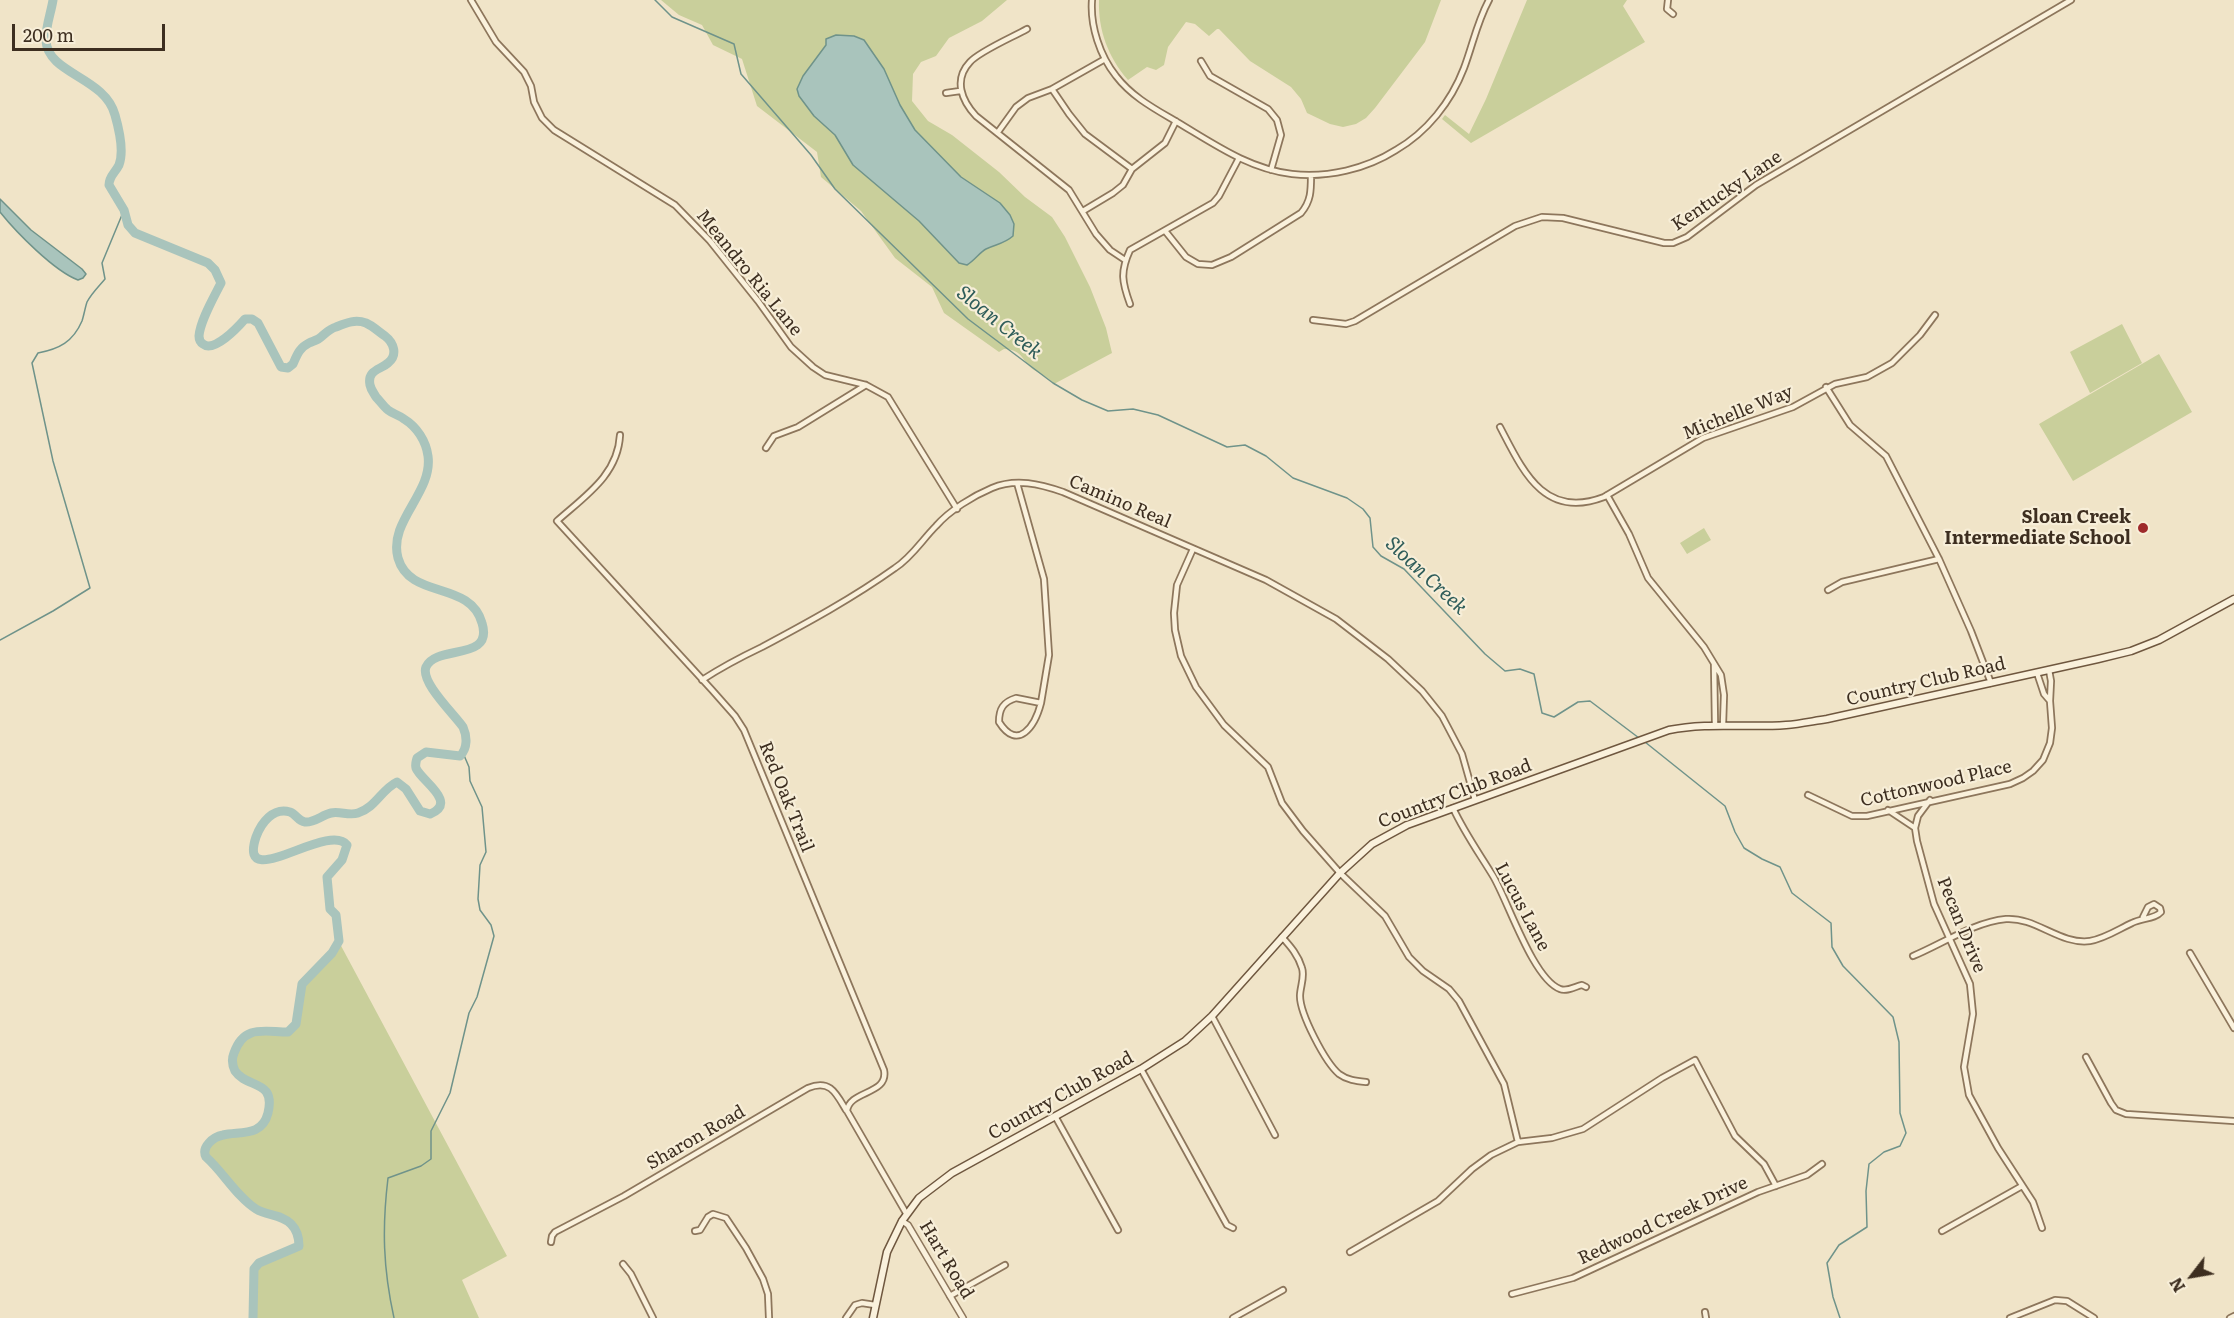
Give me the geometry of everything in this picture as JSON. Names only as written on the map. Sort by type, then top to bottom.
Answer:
[{"type":"main road","name":"Country Club Road","points":[[873,1318],[887,1252],[906,1213],[926,1192],[952,1173],[1141,1069],[1185,1041],[1212,1016],[1340,873],[1372,844],[1387,834],[1655,735],[1689,726],[1785,725],[1827,719],[2131,651],[2159,640],[2234,599]]},
{"type":"street","name":"Meandro Ria Lane","points":[[471,0],[496,42],[524,72],[538,110],[548,124],[554,130],[675,205],[710,241],[799,355],[825,375],[866,385],[891,401],[957,509]]},
{"type":"street","points":[[1092,0],[1095,29],[1105,59],[1117,77],[1144,102],[1239,158],[1271,170],[1311,175],[1344,171],[1373,162],[1398,150],[1420,132],[1439,113],[1456,86],[1479,18],[1489,0]]},
{"type":"street","points":[[1668,0],[1667,9],[1673,14]]},
{"type":"street","name":"Kentucky Lane","points":[[1313,320],[1346,324],[1355,321],[1515,226],[1533,219],[1563,218],[1664,243],[1672,243],[1687,237],[1756,185],[2071,0]]},
{"type":"street","points":[[1027,29],[970,61],[963,73],[960,91],[964,103],[976,116],[1069,190],[1096,234],[1110,250],[1125,260]]},
{"type":"street","points":[[998,132],[1016,107],[1028,98],[1052,89],[1105,59]]},
{"type":"street","points":[[1201,62],[1210,76],[1268,109],[1278,120],[1281,135],[1271,170]]},
{"type":"street","points":[[1052,89],[1086,134],[1132,169]]},
{"type":"street","points":[[946,93],[960,91]]},
{"type":"street","points":[[1083,211],[1123,185],[1132,169],[1165,143],[1176,121]]},
{"type":"street","points":[[1130,304],[1122,279],[1125,260],[1130,250],[1166,232],[1213,203],[1239,158]]},
{"type":"street","points":[[1166,232],[1186,257],[1198,264],[1212,266],[1231,257],[1301,213],[1308,204],[1311,194],[1311,175]]},
{"type":"street","name":"Michelle Way","points":[[1500,427],[1526,473],[1544,494],[1566,502],[1591,501],[1607,495],[1704,438],[1793,407],[1826,387],[1867,377],[1892,363],[1920,335],[1935,315]]},
{"type":"street","points":[[766,448],[774,436],[798,427],[866,385]]},
{"type":"street","points":[[1826,387],[1850,425],[1886,456],[1939,559],[1971,631],[1990,683]]},
{"type":"street","name":"Red Oak Trail","points":[[621,435],[617,456],[609,473],[557,521],[735,716],[746,734],[884,1070],[885,1077],[881,1085],[848,1104],[848,1115]]},
{"type":"street","points":[[1017,483],[1044,579],[1049,655],[1041,703],[1034,722],[1023,734],[1016,736],[1007,734],[999,722],[1000,710],[1008,700],[1020,698],[1041,703]]},
{"type":"street","name":"Camino Real","points":[[702,680],[728,663],[762,647],[856,595],[891,572],[912,554],[941,521],[957,509],[994,488],[1017,483],[1036,483],[1063,492],[1193,549],[1294,595],[1336,619],[1388,658],[1422,691],[1442,716],[1462,754],[1475,800]]},
{"type":"street","points":[[1607,495],[1629,534],[1648,578],[1714,661],[1722,675],[1723,724]]},
{"type":"street","points":[[1193,549],[1178,585],[1174,613],[1175,630],[1187,669],[1196,687],[1218,718],[1268,767],[1286,812],[1340,873],[1385,916],[1409,957],[1423,972],[1449,989],[1459,1001],[1504,1084],[1518,1142]]},
{"type":"street","points":[[1828,590],[1842,582],[1939,559]]},
{"type":"street","points":[[1714,661],[1715,724]]},
{"type":"street","name":"Cottonwood Place","points":[[1808,795],[1852,816],[1867,816],[2010,783],[2033,771],[2043,760],[2050,743],[2052,728],[2049,670]]},
{"type":"street","name":"Cottonwood Place","points":[[2037,672],[2044,694],[2050,701]]},
{"type":"street","points":[[1888,810],[1915,828],[1918,816],[1930,800]]},
{"type":"street","name":"Lucus Lane","points":[[1453,808],[1493,876],[1544,975],[1559,989],[1564,990],[1582,985],[1587,987]]},
{"type":"street","name":"Pecan Drive","points":[[1915,828],[1934,904],[1970,984],[1973,998],[1972,1029],[1964,1067],[1969,1095],[1998,1148],[2033,1202],[2042,1228]]},
{"type":"street","points":[[1912,956],[1988,922],[2007,919],[2025,921],[2072,940],[2090,941],[2143,917]]},
{"type":"street","points":[[1282,937],[1296,953],[1303,971],[1300,996],[1304,1016],[1311,1030],[1338,1073],[1350,1079],[1366,1082]]},
{"type":"street","points":[[2190,953],[2234,1028]]},
{"type":"street","points":[[1212,1016],[1275,1135]]},
{"type":"street","points":[[2086,1057],[2116,1110],[2126,1114],[2234,1121]]},
{"type":"street","points":[[1350,1252],[1438,1201],[1491,1155],[1518,1142],[1552,1138],[1583,1129],[1662,1078],[1695,1060],[1735,1136],[1764,1164],[1776,1186]]},
{"type":"street","points":[[1141,1069],[1227,1225],[1233,1228]]},
{"type":"street","name":"Sharon Road","points":[[551,1242],[553,1235],[564,1227],[624,1196],[811,1086],[823,1084],[830,1088],[848,1115]]},
{"type":"street","points":[[848,1115],[906,1213]]},
{"type":"street","points":[[1055,1116],[1118,1230]]},
{"type":"street","name":"Redwood Creek Drive","points":[[1512,1294],[1573,1278],[1718,1210],[1807,1174],[1822,1164]]},
{"type":"street","points":[[1942,1231],[2022,1186]]},
{"type":"street","points":[[695,1231],[700,1230],[708,1217],[713,1214],[726,1218],[747,1248],[763,1279],[768,1294],[768,1318]]},
{"type":"street","name":"Hart Road","points":[[902,1221],[908,1225],[963,1318]]},
{"type":"street","points":[[623,1264],[631,1274],[653,1318]]},
{"type":"street","points":[[950,1296],[1005,1265]]},
{"type":"street","points":[[1233,1318],[1283,1290]]},
{"type":"street","points":[[2010,1318],[2055,1300],[2067,1301],[2094,1318]]},
{"type":"street","points":[[846,1318],[855,1305],[875,1305]]},
{"type":"street","points":[[2230,1318],[2234,1316]]},
{"type":"green space","points":[[661,0],[1007,0],[982,21],[949,38],[936,56],[921,62],[913,74],[912,101],[928,121],[952,135],[1052,217],[1065,237],[1090,287],[1106,328],[1112,353],[1054,384],[1030,367],[1015,351],[1004,349],[999,352],[944,313],[932,287],[895,258],[861,211],[821,177],[817,152],[757,106],[742,59],[713,45],[702,25],[679,15]]},
{"type":"green space","points":[[1099,0],[1441,0],[1425,42],[1375,108],[1366,118],[1356,124],[1343,127],[1330,124],[1307,113],[1301,99],[1291,87],[1250,61],[1219,29],[1209,36],[1195,24],[1186,22],[1168,47],[1164,65],[1156,70],[1147,67],[1128,80],[1115,62],[1102,32]]},
{"type":"green space","points":[[1527,0],[1627,0],[1623,6],[1645,42],[1471,143],[1442,119],[1445,115],[1469,134]]},
{"type":"green space","points":[[2122,324],[2142,363],[2090,393],[2070,352]]},
{"type":"green space","points":[[2159,354],[2192,412],[2073,481],[2039,424]]},
{"type":"green space","points":[[1704,528],[1711,540],[1687,554],[1680,543]]},
{"type":"green space","points":[[339,942],[507,1256],[462,1280],[479,1318],[254,1318],[252,1290],[258,1268],[274,1257],[300,1246],[298,1233],[282,1217],[255,1208],[207,1157],[205,1151],[211,1142],[220,1137],[251,1132],[260,1128],[266,1120],[270,1106],[267,1090],[235,1069],[235,1057],[239,1045],[247,1036],[258,1031],[288,1033],[293,1028],[297,1022],[302,985],[333,954]]},
{"type":"water","points":[[836,35],[854,36],[864,40],[884,69],[900,105],[915,130],[961,177],[1000,203],[1014,224],[1013,236],[984,250],[967,265],[959,263],[919,221],[853,165],[835,135],[814,116],[799,96],[797,89],[803,76],[826,45],[826,39]]},
{"type":"water","points":[[0,199],[31,230],[82,269],[86,274],[83,278],[78,280],[68,275],[36,250],[0,212]]},
{"type":"waterway","points":[[53,0],[46,36],[49,52],[66,69],[100,92],[109,102],[115,115],[121,154],[119,165],[109,185],[124,210],[128,225],[135,233],[208,263],[215,270],[221,283],[202,323],[199,336],[202,343],[208,346],[213,345],[232,333],[245,319],[252,319],[258,323],[281,367],[288,368],[303,347],[331,329],[351,322],[369,324],[391,342],[394,349],[393,356],[388,363],[372,373],[370,387],[386,409],[409,422],[417,430],[428,456],[428,469],[424,482],[399,532],[398,558],[405,571],[414,580],[466,601],[475,610],[482,623],[483,635],[480,643],[472,648],[441,656],[432,660],[426,667],[425,673],[428,681],[463,727],[466,738],[466,746],[460,756],[426,752],[417,758],[416,768],[439,797],[441,803],[438,809],[430,814],[420,811],[406,789],[397,782],[364,811],[358,813],[331,813],[305,822],[290,812],[278,812],[264,822],[256,837],[254,853],[260,859],[271,859],[322,842],[337,840],[347,845],[342,860],[327,877],[330,909],[336,915],[339,941],[332,953],[302,984],[296,1024],[288,1032],[263,1031],[249,1034],[243,1037],[233,1055],[235,1071],[240,1077],[259,1086],[268,1095],[268,1113],[265,1121],[250,1132],[215,1138],[205,1150],[206,1157],[249,1204],[260,1211],[287,1221],[295,1229],[298,1237],[299,1246],[259,1263],[254,1269],[253,1318]]},
{"type":"waterway","name":"Sloan Creek","points":[[655,0],[672,17],[734,44],[741,74],[811,155],[835,189],[968,319],[1053,383],[1082,400],[1108,411],[1133,409],[1158,415],[1227,447],[1245,445],[1266,456],[1293,478],[1347,498],[1363,509],[1370,518],[1373,547],[1381,556],[1404,569],[1485,654],[1505,671],[1520,669],[1534,674],[1542,713],[1554,717],[1578,702],[1590,701],[1639,738]]},
{"type":"waterway","points":[[0,640],[90,588],[53,461],[32,363],[38,353],[65,343],[78,328],[87,302],[105,279],[102,263],[124,210]]},
{"type":"waterway","name":"Sloan Creek","points":[[1645,742],[1725,806],[1744,848],[1780,867],[1792,893],[1831,923],[1832,947],[1843,966],[1893,1017],[1899,1042],[1900,1113],[1906,1133],[1900,1146],[1884,1152],[1869,1164],[1866,1191],[1867,1227],[1839,1245],[1827,1263],[1833,1297],[1840,1318]]},
{"type":"waterway","points":[[394,1318],[385,1248],[388,1178],[421,1166],[431,1159],[431,1131],[450,1093],[469,1013],[477,997],[494,936],[491,925],[480,910],[478,899],[480,865],[486,852],[482,807],[470,781],[469,767],[463,753]]},
{"type":"place","name":"Sloan Creek Intermediate School","points":[[2143,528]]}]
